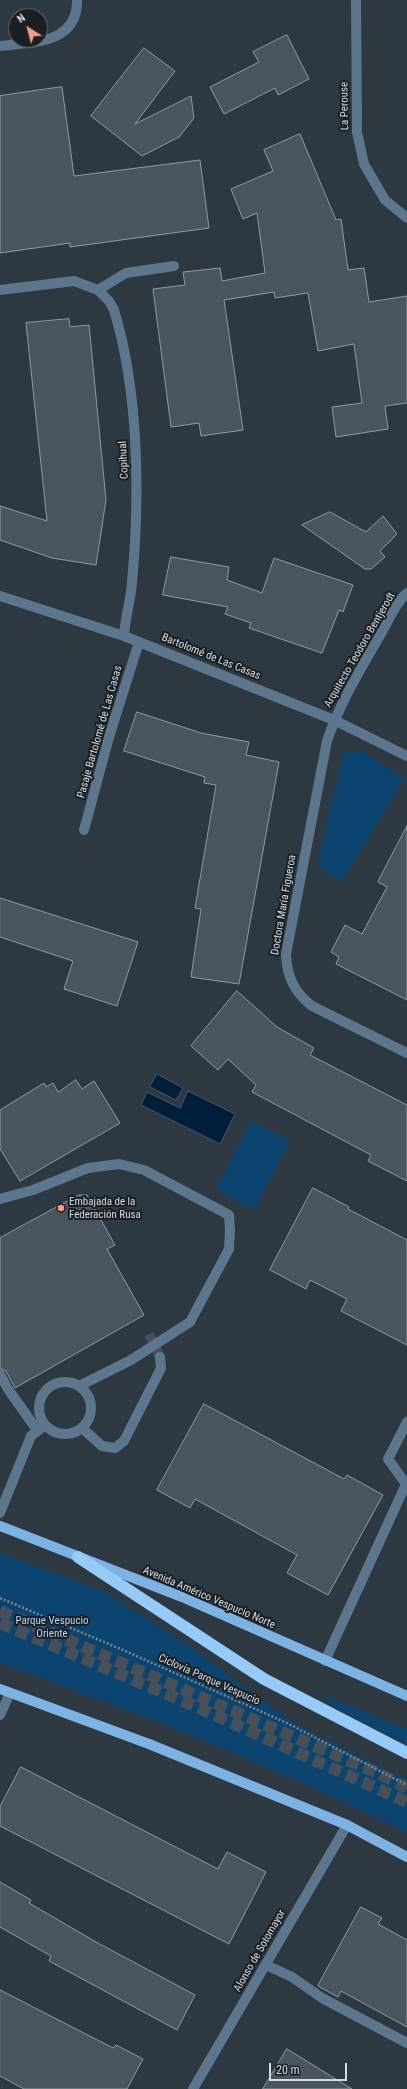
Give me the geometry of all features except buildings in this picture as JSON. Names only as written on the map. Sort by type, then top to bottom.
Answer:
[{"type":"highway","points":[[78,1557],[264,1679],[407,1753]]},
{"type":"main road","name":"Avenida Américo Vespucio Norte","points":[[0,1526],[182,1597],[407,1696]]},
{"type":"main road","points":[[0,1689],[149,1744],[346,1825],[407,1856]]},
{"type":"street","points":[[0,46],[54,38],[68,28],[77,12],[77,0]]},
{"type":"street","name":"La Perouse","points":[[356,0],[356,132],[364,164],[385,200],[407,218]]},
{"type":"street","points":[[98,290],[126,273],[174,266]]},
{"type":"street","name":"Copihual","points":[[0,290],[74,281],[98,290],[109,301],[118,320],[134,426],[137,479],[136,532],[132,584],[124,636]]},
{"type":"street","name":"Arquitecto Teodoro Bentjerodt","points":[[334,720],[387,624],[407,593]]},
{"type":"street","name":"Bartolomé de Las Casas","points":[[0,596],[124,636],[334,720],[407,756]]},
{"type":"street","name":"Pasaje Bartolomé de Las Casas","points":[[84,830],[109,737],[139,642]]},
{"type":"street","name":"Doctora María Figueroa","points":[[334,720],[327,741],[322,764],[286,954],[286,967],[295,990],[312,1006],[407,1053]]},
{"type":"street","points":[[0,1199],[33,1190],[88,1168],[119,1164],[144,1170],[229,1216],[229,1249],[190,1322],[176,1333],[131,1360],[79,1386]]},
{"type":"street","points":[[82,1428],[102,1446],[115,1448],[124,1441],[161,1368],[160,1357]]},
{"type":"street","points":[[0,1374],[8,1389],[41,1428],[51,1431],[67,1435],[82,1428],[91,1415],[89,1398],[79,1386],[70,1382],[61,1382],[52,1386],[45,1391],[40,1399],[39,1408],[41,1428]]},
{"type":"street","points":[[325,1660],[406,1484],[388,1459],[407,1422]]},
{"type":"street","points":[[0,1513],[31,1436],[41,1428]]},
{"type":"street","points":[[0,1715],[10,1693]]},
{"type":"street","name":"Alonso de Sotomayor","points":[[193,2089],[346,1825]]},
{"type":"street","points":[[266,1965],[292,1977],[322,1998],[407,2043]]},
{"type":"path","name":"Ciclovía Parque Vespucio","points":[[0,1598],[123,1650],[289,1724],[407,1785]]},
{"type":"green space","points":[[361,751],[404,779],[342,882],[317,866],[344,752]]},
{"type":"green space","points":[[251,1121],[290,1141],[254,1210],[216,1189]]},
{"type":"green space","name":"Parque Vespucio Oriente","points":[[0,1553],[105,1592],[191,1647],[295,1724],[407,1780],[407,1833],[308,1785],[257,1763],[155,1721],[0,1663]]},
{"type":"green space","points":[[319,1694],[407,1729],[407,1744],[334,1707]]},
{"type":"shaded area","points":[[157,1074],[183,1088],[176,1100],[150,1087]]},
{"type":"shaded area","points":[[188,1091],[235,1114],[220,1144],[141,1105],[147,1092],[180,1108]]},
{"type":"tunnel","points":[[149,1334],[160,1357]]},
{"type":"tunnel","points":[[0,1611],[378,1773],[407,1788]]},
{"type":"tunnel","points":[[0,1623],[197,1707],[407,1802]]},
{"type":"place","name":"Embajada de la Federación Rusa","points":[[61,1208]]}]
